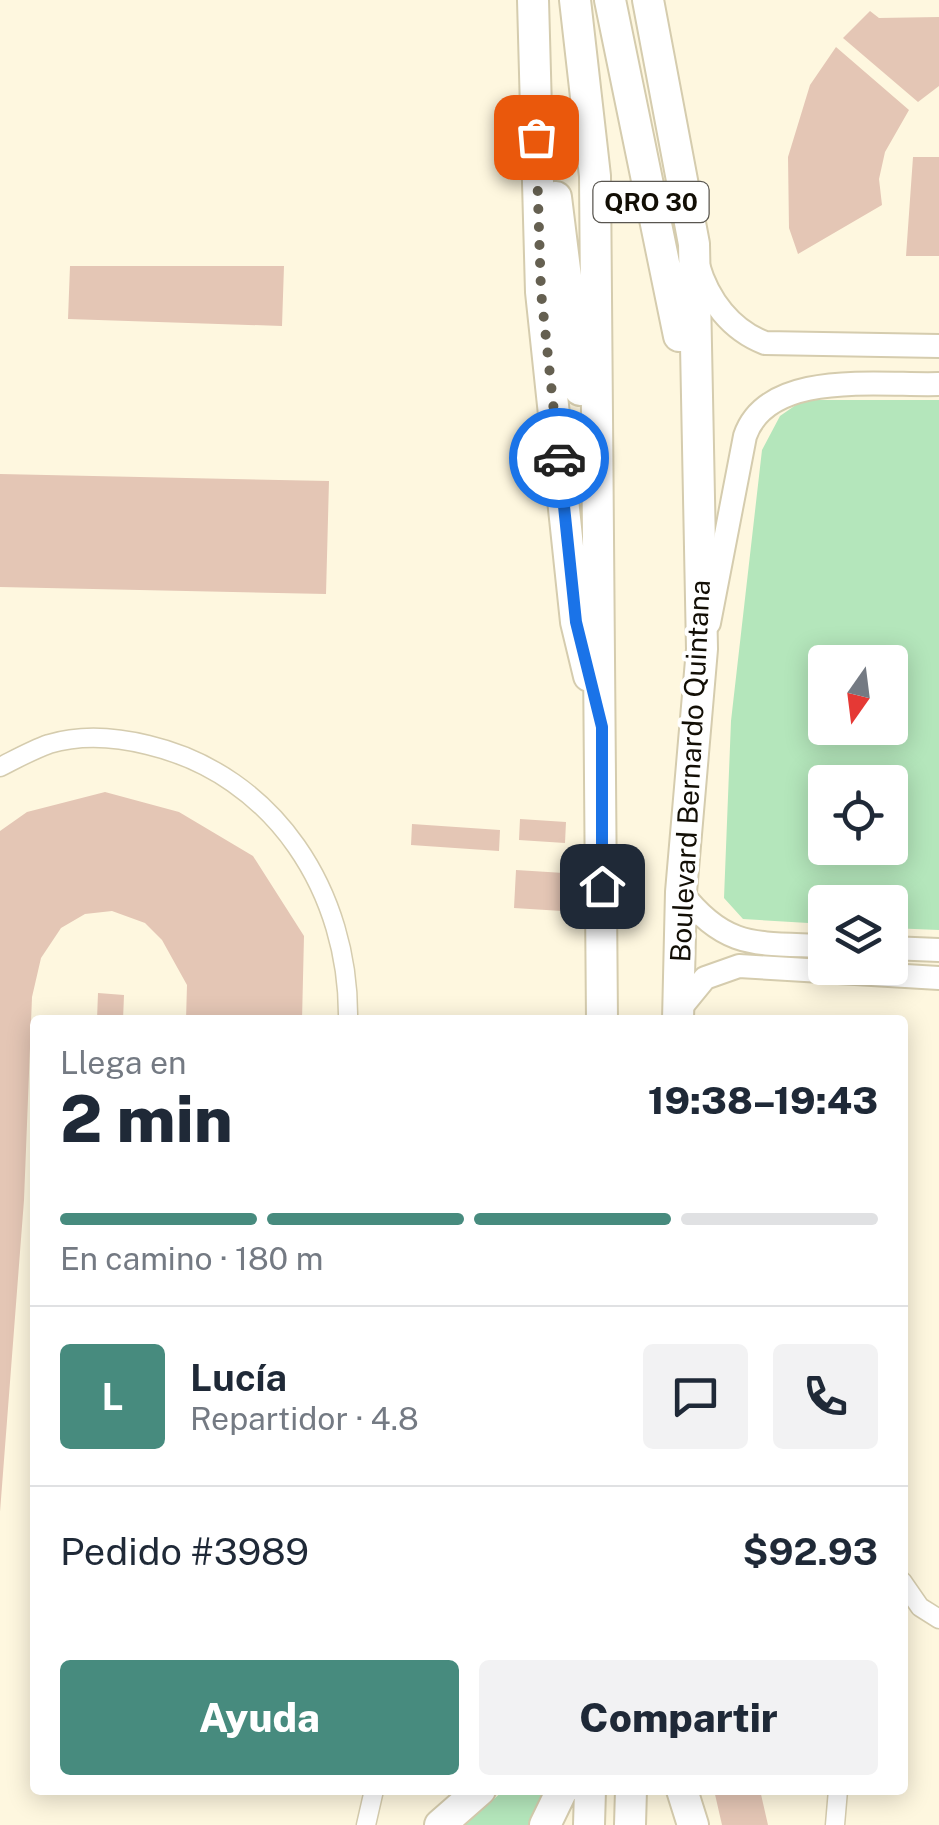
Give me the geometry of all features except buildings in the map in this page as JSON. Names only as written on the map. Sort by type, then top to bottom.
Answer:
[{"type":"highway","name":"QRO 30","points":[[535,0],[560,242],[600,501]]},
{"type":"highway","points":[[535,0],[541,292],[576,622],[602,727]]},
{"type":"highway","name":"QRO 30","points":[[576,0],[596,176],[602,1015]]},
{"type":"highway","name":"Boulevard Bernardo Quintana","points":[[610,0],[694,403]]},
{"type":"highway","name":"Boulevard Bernardo Quintana","points":[[648,0],[694,244],[694,403],[702,649],[681,892],[678,1015]]},
{"type":"highway","points":[[440,1825],[474,1795]]},
{"type":"highway","points":[[546,1825],[560,1795]]},
{"type":"highway","points":[[590,1795],[590,1825]]},
{"type":"highway","points":[[630,1825],[632,1795]]},
{"type":"highway","points":[[672,1795],[673,1825]]},
{"type":"highway","points":[[684,1795],[693,1825]]},
{"type":"street","points":[[694,244],[702,280],[712,297],[732,324],[753,338],[792,346],[939,346]]},
{"type":"street","points":[[702,649],[746,436],[755,413],[768,402],[799,388],[939,384]]},
{"type":"street","points":[[0,766],[50,744],[118,738],[190,755],[253,796],[302,848],[336,924],[348,983],[348,1015]]},
{"type":"street","points":[[681,892],[706,922],[736,940],[808,945]]},
{"type":"street","points":[[908,949],[939,950]]},
{"type":"street","points":[[679,1015],[705,978],[739,966],[939,978]]},
{"type":"street","points":[[908,1591],[920,1608],[939,1619]]},
{"type":"street","points":[[366,1825],[373,1795]]},
{"type":"street","points":[[835,1825],[838,1795]]},
{"type":"green space","points":[[803,400],[939,400],[939,930],[908,929],[908,885],[808,885],[808,923],[743,919],[724,898],[731,721],[762,450],[780,416]]},
{"type":"green space","points":[[498,1795],[549,1795],[532,1825],[465,1825]]},
{"type":"way so far","points":[[536,137],[541,292],[559,458]]},
{"type":"route","points":[[559,458],[576,622],[602,727],[602,886]]}]
